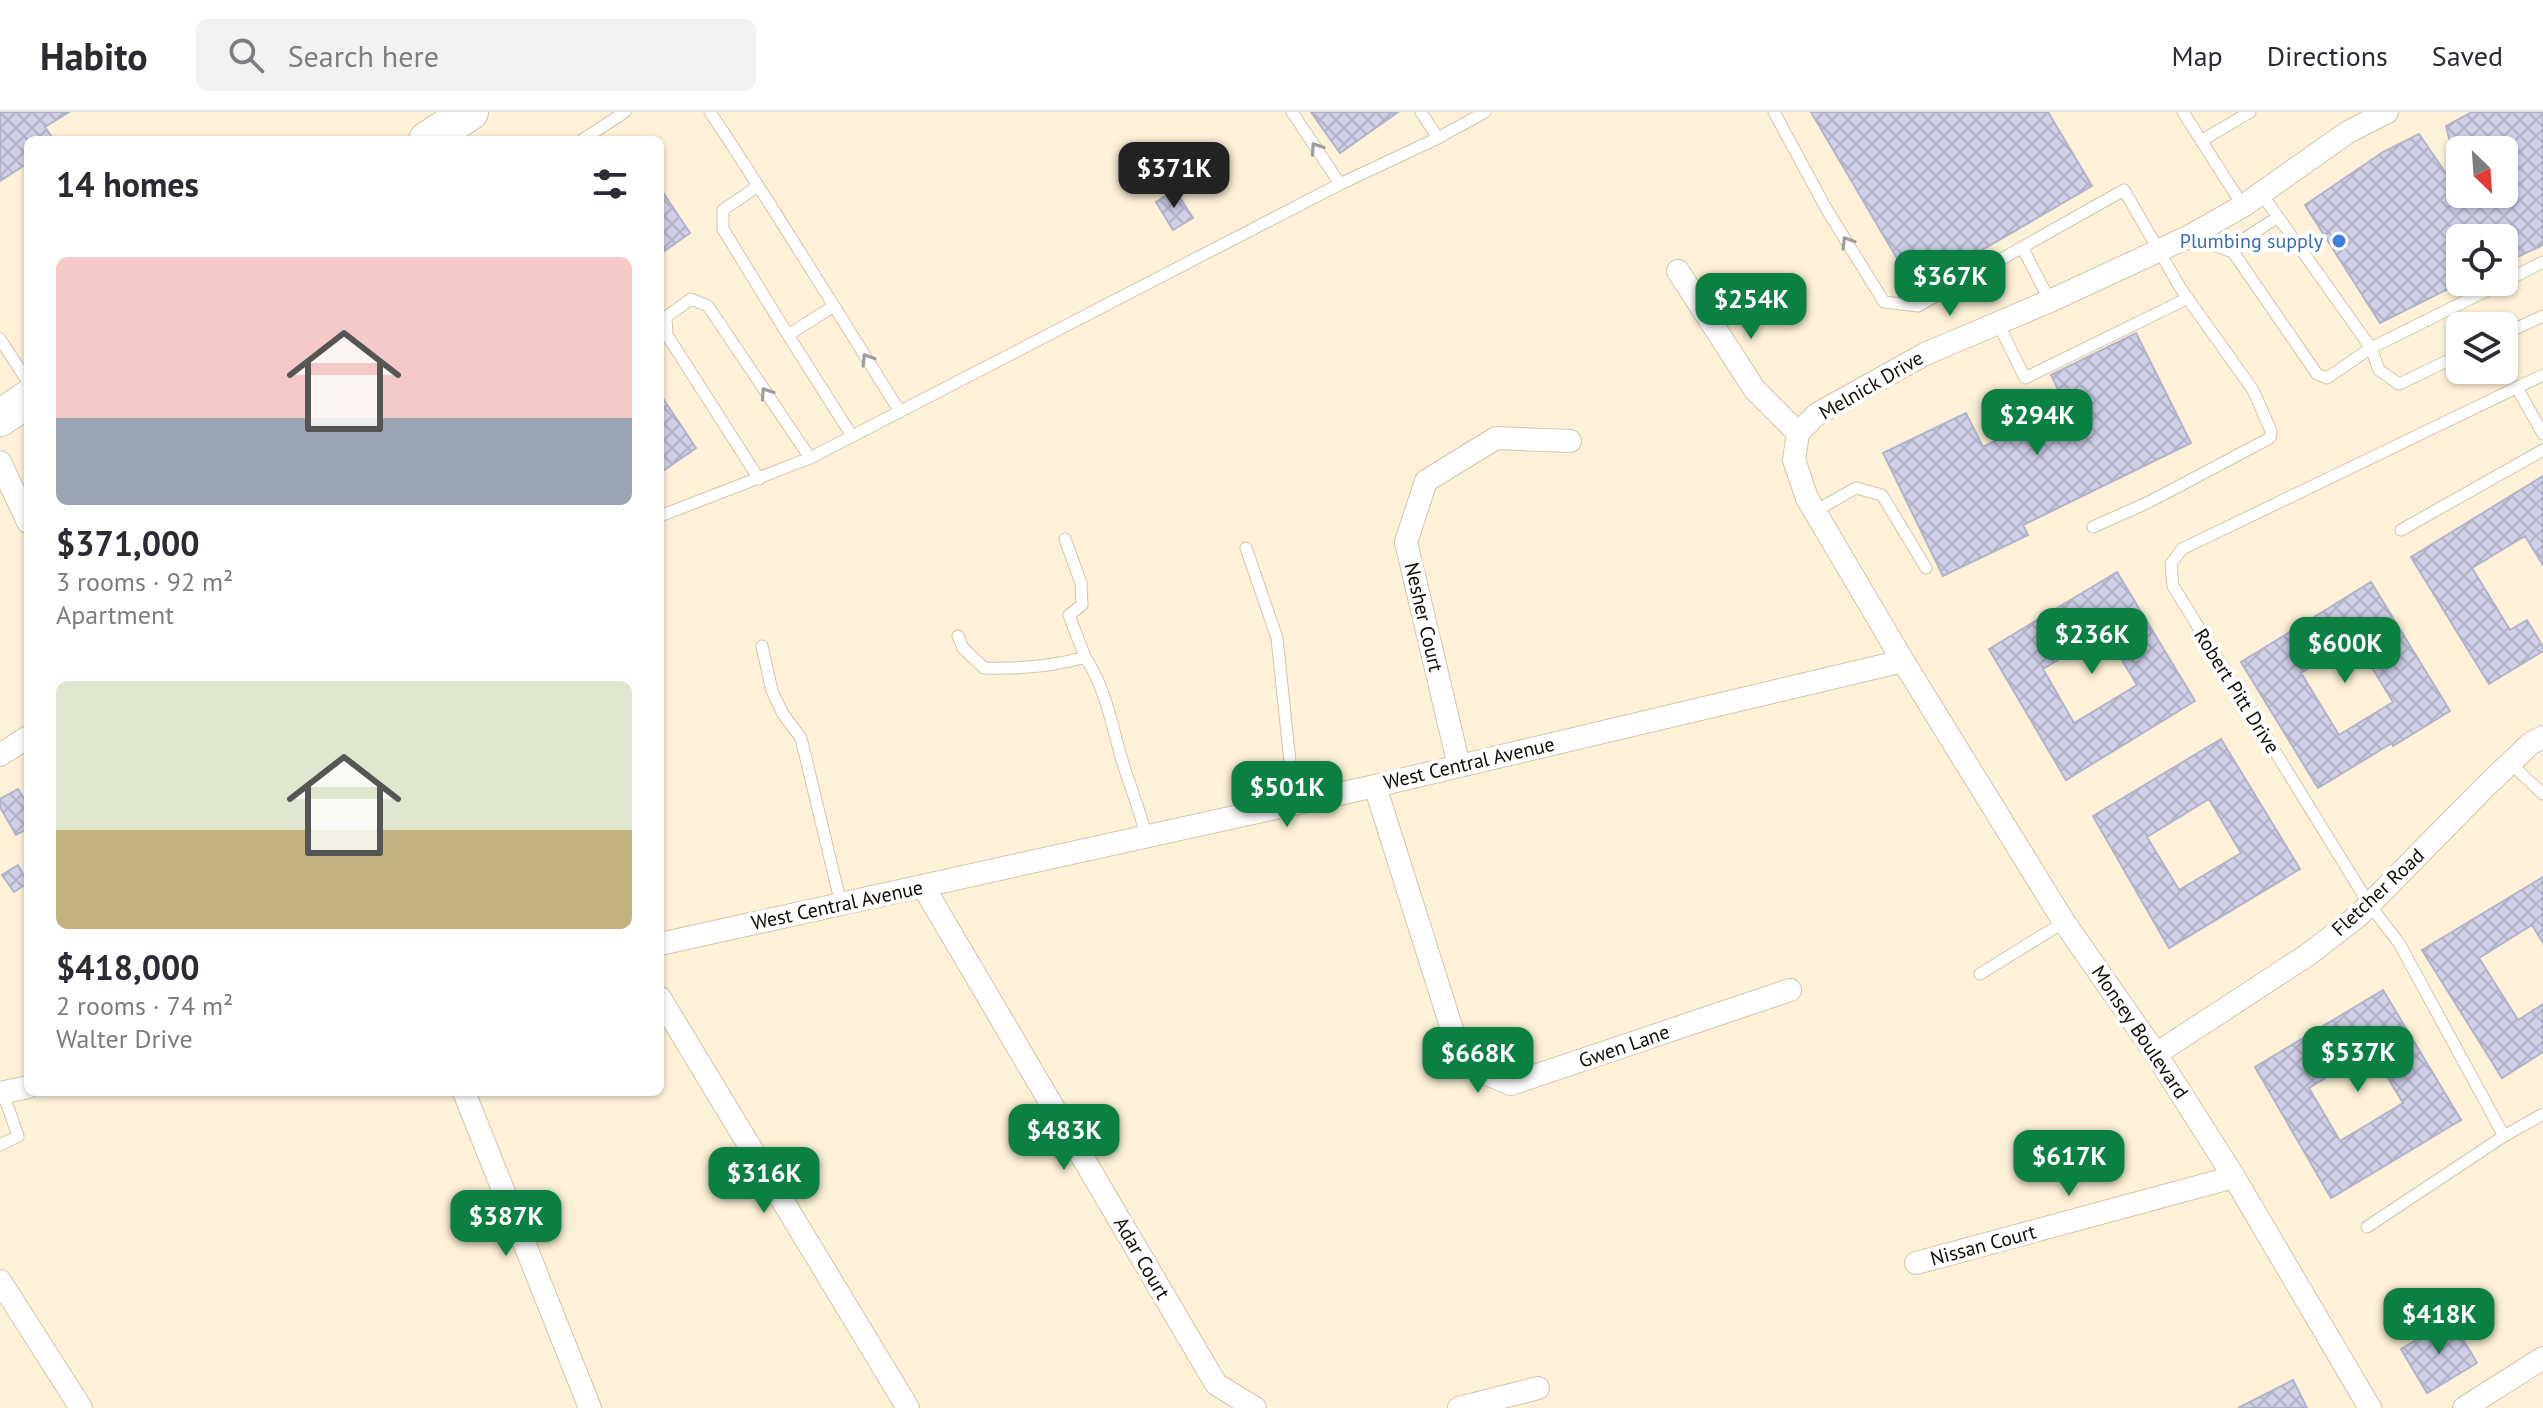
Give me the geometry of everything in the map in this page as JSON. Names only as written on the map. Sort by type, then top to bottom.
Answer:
[{"type":"main road","points":[[433,136],[470,112]]},
{"type":"main road","points":[[0,418],[24,402]]},
{"type":"street","name":"Melnick Drive","points":[[1903,661],[1807,498],[1794,460],[1798,433],[1817,414],[1925,354],[2050,301],[2204,228],[2252,199],[2348,132],[2387,112]]},
{"type":"street","points":[[1678,271],[1755,390],[1798,433]]},
{"type":"street","name":"Nesher Court","points":[[1459,766],[1406,542],[1426,481],[1496,438],[1570,441]]},
{"type":"street","points":[[0,462],[24,513]]},
{"type":"street","name":"West Central Avenue","points":[[664,943],[1375,786],[1903,661]]},
{"type":"street","name":"Monsey Boulevard","points":[[1903,661],[2064,922],[2156,1054],[2234,1177],[2370,1408]]},
{"type":"street","name":"Fletcher Road","points":[[2156,1054],[2309,954],[2369,904],[2510,763],[2530,744],[2543,737]]},
{"type":"street","points":[[0,755],[24,740]]},
{"type":"street","name":"Gwen Lane","points":[[1375,786],[1463,1064],[1511,1084],[1790,990]]},
{"type":"street","name":"Adar Court","points":[[923,886],[1216,1384],[1255,1408]]},
{"type":"street","points":[[664,1005],[908,1408]]},
{"type":"street","points":[[2,1093],[24,1088]]},
{"type":"street","points":[[466,1096],[590,1408]]},
{"type":"street","name":"Nissan Court","points":[[1916,1263],[2234,1177]]},
{"type":"street","points":[[0,1281],[81,1408]]},
{"type":"street","points":[[2464,1408],[2543,1358]]},
{"type":"street","points":[[1459,1408],[1538,1388]]},
{"type":"lane","points":[[588,136],[625,112]]},
{"type":"lane","points":[[710,112],[900,412]]},
{"type":"lane","points":[[1292,112],[1340,184]]},
{"type":"lane","points":[[1421,112],[1438,138]]},
{"type":"lane","points":[[664,515],[810,458],[1485,112]]},
{"type":"lane","points":[[1774,112],[1827,210],[1884,302],[1918,306],[2124,190],[2188,298],[2253,390],[2271,431],[2270,438],[2149,502],[2093,527]]},
{"type":"lane","points":[[2183,112],[2201,141],[2252,199],[2278,217],[2371,348],[2379,370],[2399,384],[2446,362]]},
{"type":"lane","points":[[2201,141],[2250,112]]},
{"type":"lane","points":[[758,186],[723,210],[723,229],[852,436]]},
{"type":"lane","points":[[2227,250],[2278,217]]},
{"type":"lane","points":[[2204,228],[2216,246],[2233,252],[2317,374],[2327,378],[2371,348],[2476,296]]},
{"type":"lane","points":[[2023,249],[2050,301]]},
{"type":"lane","points":[[2518,275],[2543,262]]},
{"type":"lane","points":[[1998,323],[2025,378],[2188,298]]},
{"type":"lane","points":[[759,479],[667,335],[666,317],[691,299],[708,306],[810,458]]},
{"type":"lane","points":[[788,335],[834,306]]},
{"type":"lane","points":[[2518,328],[2543,316]]},
{"type":"lane","points":[[0,339],[24,376]]},
{"type":"lane","name":"Robert Pitt Drive","points":[[2504,1136],[2399,943],[2369,904],[2173,586],[2171,564],[2182,549],[2543,375]]},
{"type":"lane","points":[[2517,388],[2543,434]]},
{"type":"lane","points":[[2401,530],[2543,450]]},
{"type":"lane","points":[[1815,511],[1856,488],[1882,495],[1926,568]]},
{"type":"lane","points":[[1065,539],[1081,583],[1082,605],[1069,615],[1106,701],[1146,836]]},
{"type":"lane","points":[[1246,548],[1277,638],[1297,803]]},
{"type":"lane","points":[[958,636],[963,648],[984,668],[1019,669],[1061,664],[1085,657]]},
{"type":"lane","points":[[762,646],[772,691],[783,714],[801,738],[841,904]]},
{"type":"lane","points":[[2510,763],[2543,794]]},
{"type":"lane","points":[[1980,974],[2064,922]]},
{"type":"lane","points":[[0,1145],[18,1136],[2,1093]]},
{"type":"lane","points":[[2367,1227],[2504,1136],[2543,1114]]},
{"type":"building","points":[[0,112],[69,112],[45,127],[51,136],[24,136],[24,166],[0,181]]},
{"type":"building","points":[[1311,112],[1398,112],[1340,153]]},
{"type":"building","points":[[1811,112],[2048,112],[2092,186],[1915,289]]},
{"type":"building","points":[[2472,112],[2543,112],[2543,245],[2518,257],[2518,224],[2446,224],[2446,290],[2380,323],[2305,205],[2383,152],[2419,134],[2446,173],[2446,208],[2518,208],[2518,136],[2448,136],[2446,126]]},
{"type":"building","points":[[1175,190],[1193,218],[1173,230],[1156,202]]},
{"type":"building","points":[[664,194],[690,233],[664,251]]},
{"type":"building","points":[[2136,333],[2191,443],[2023,525],[2028,535],[1943,576],[1883,453],[1966,413],[1983,447],[2066,406],[2051,375]]},
{"type":"building","points":[[664,400],[696,448],[664,470]]},
{"type":"building","points":[[2543,476],[2543,565],[2525,536],[2472,568],[2510,630],[2527,620],[2543,647],[2543,651],[2489,684],[2411,557]]},
{"type":"building","points":[[2117,572],[2195,701],[2066,780],[1989,649]],"holes":[[[2105,632],[2137,685],[2074,723],[2043,669]]]},
{"type":"building","points":[[2371,582],[2450,711],[2318,788],[2241,662]],"holes":[[[2355,640],[2393,702],[2339,735],[2301,673]]]},
{"type":"building","points":[[2221,739],[2300,869],[2169,948],[2093,816]],"holes":[[[2209,799],[2241,853],[2179,890],[2147,837]]]},
{"type":"building","points":[[18,789],[24,799],[24,830],[16,835],[0,807],[0,799]]},
{"type":"building","points":[[18,865],[24,876],[24,886],[14,892],[2,875]]},
{"type":"building","points":[[2543,877],[2543,943],[2532,925],[2479,958],[2518,1020],[2543,1004],[2543,1052],[2502,1078],[2422,950]]},
{"type":"building","points":[[2383,990],[2461,1120],[2331,1198],[2255,1067]],"holes":[[[2371,1050],[2403,1103],[2340,1141],[2309,1088]]]},
{"type":"building","points":[[2451,1319],[2477,1363],[2427,1393],[2401,1349]]},
{"type":"building","points":[[2293,1380],[2307,1408],[2238,1408]]},
{"type":"place","name":"Plumbing supply","points":[[2339,241]]}]
